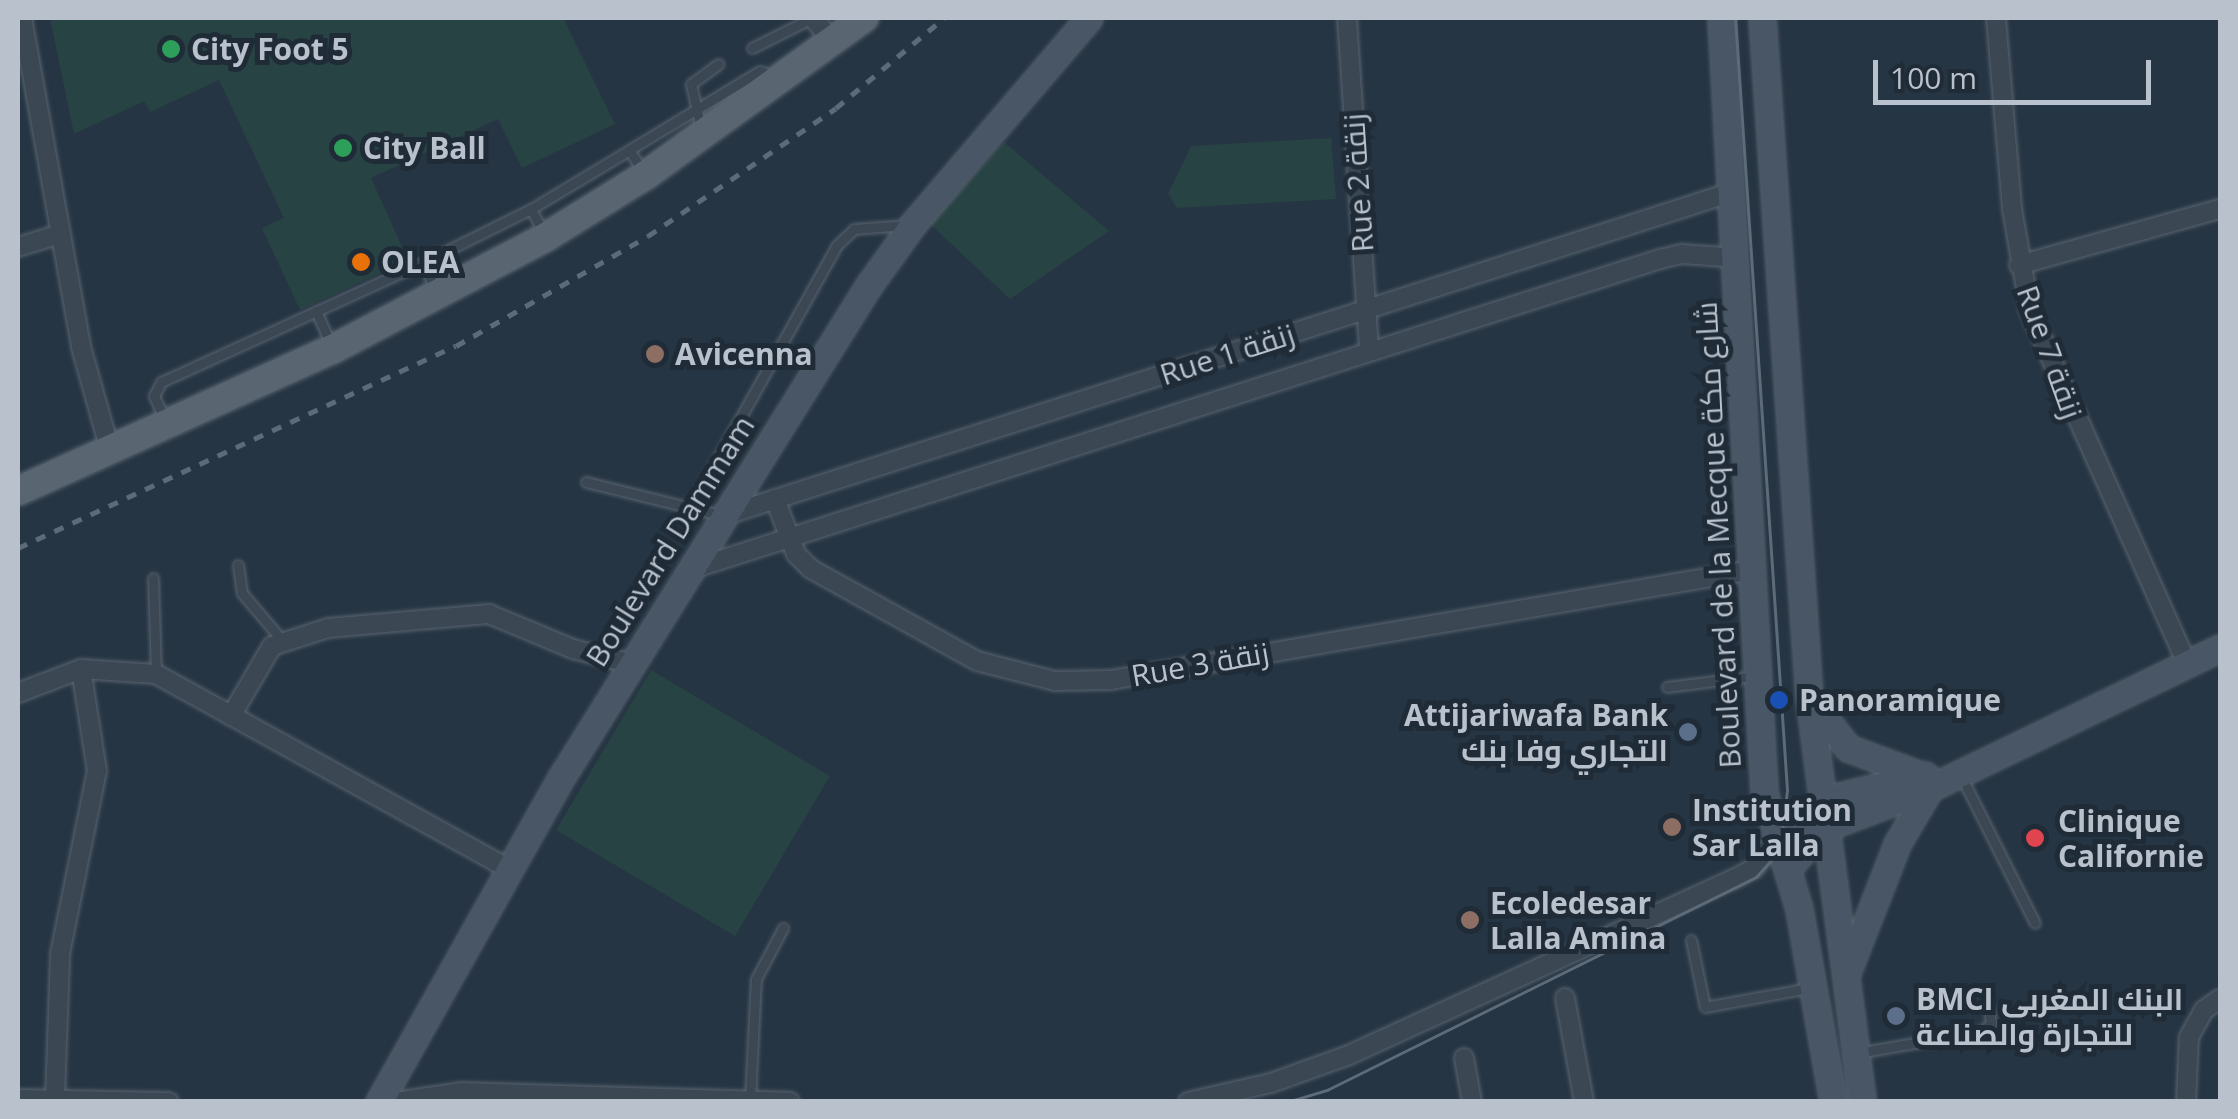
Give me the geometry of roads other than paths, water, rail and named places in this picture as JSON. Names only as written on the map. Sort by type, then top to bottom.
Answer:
[{"type":"main road","points":[[18,491],[333,349],[546,237],[646,175],[698,123],[781,80],[864,18]]},
{"type":"main road","name":"Boulevard Dammam","points":[[389,1097],[508,868],[722,516],[913,224],[1089,18]]},
{"type":"main road","name":"Boulevard de la Mecque شارع مكة","points":[[1721,18],[1738,258],[1764,793],[1788,868],[1833,1102]]},
{"type":"main road","points":[[1762,18],[1809,698],[1843,984],[1862,1102]]},
{"type":"main road","points":[[1776,837],[1822,816],[1959,771],[2220,648]]},
{"type":"main road","points":[[1809,698],[1848,748],[1926,781]]},
{"type":"main road","points":[[1843,984],[1891,858],[1926,781]]},
{"type":"main road","points":[[1788,868],[1822,816]]},
{"type":"street","points":[[22,18],[60,234],[110,450]]},
{"type":"street","points":[[812,18],[834,43]]},
{"type":"street","name":"Rue 2 زنقة","points":[[1347,18],[1369,349]]},
{"type":"street","name":"Rue 7 زنقة","points":[[1996,18],[2019,265],[2060,390],[2187,664]]},
{"type":"street","name":"Rue 1 زنقة","points":[[722,516],[1732,192]]},
{"type":"street","points":[[2019,265],[2220,210]]},
{"type":"street","points":[[18,247],[60,234]]},
{"type":"street","name":"Rue 1 زنقة","points":[[788,538],[1660,259],[1738,258]]},
{"type":"street","points":[[689,570],[788,538],[775,499]]},
{"type":"street","name":"Rue 3 زنقة","points":[[788,538],[811,569],[939,643],[1007,672],[1067,682],[1752,570]]},
{"type":"street","points":[[231,716],[262,659],[281,639],[446,613],[488,614],[573,650],[632,664]]},
{"type":"street","points":[[55,1100],[60,954],[96,770],[81,669]]},
{"type":"street","points":[[18,692],[81,669],[156,674],[508,868]]},
{"type":"street","points":[[1188,1102],[1271,1083],[1349,1056],[1734,879],[1754,868],[1776,837]]},
{"type":"street","points":[[1565,998],[1584,1102]]},
{"type":"street","points":[[2186,1102],[2189,1037],[2204,1010],[2220,1000]]},
{"type":"street","points":[[1464,1058],[1472,1102]]},
{"type":"street","points":[[389,1097],[462,1092],[790,1102]]},
{"type":"street","points":[[18,1100],[169,1102]]},
{"type":"lane","points":[[752,48],[812,18]]},
{"type":"lane","points":[[167,425],[154,396],[157,385],[530,209],[630,150],[698,123],[693,78],[718,64]]},
{"type":"lane","points":[[630,150],[646,175]]},
{"type":"lane","points":[[530,209],[546,237]]},
{"type":"lane","points":[[690,508],[837,245],[854,229],[913,224]]},
{"type":"lane","points":[[422,262],[439,296]]},
{"type":"lane","points":[[316,312],[333,349]]},
{"type":"lane","points":[[586,482],[722,516]]},
{"type":"lane","points":[[238,565],[242,592],[281,639]]},
{"type":"lane","points":[[153,578],[156,674]]},
{"type":"lane","points":[[1668,687],[1757,676]]},
{"type":"lane","points":[[1959,771],[2035,923]]},
{"type":"lane","points":[[750,1100],[756,980],[783,928]]},
{"type":"lane","points":[[1691,940],[1705,1007],[1813,988]]},
{"type":"lane","points":[[1854,1054],[1984,1031],[1991,1024],[1989,1009]]},
{"type":"tram line","points":[[1287,1102],[1327,1090],[1756,877],[1780,850],[1787,790],[1735,18]]},
{"type":"railway","points":[[18,548],[456,346],[648,236],[836,108],[944,18]]},
{"type":"place","name":"City Foot 5","points":[[171,49]]},
{"type":"place","name":"City Ball","points":[[343,148]]},
{"type":"place","name":"OLEA","points":[[361,262]]},
{"type":"place","name":"Avicenna","points":[[655,354]]},
{"type":"place","name":"Panoramique","points":[[1779,700]]},
{"type":"place","name":"Attijariwafa Bank التجاري وفا بنك","points":[[1688,732]]},
{"type":"place","name":"Institution Sar Lalla","points":[[1672,827]]},
{"type":"place","name":"Clinique Californie","points":[[2035,838]]},
{"type":"place","name":"Ecoledesar Lalla Amina","points":[[1470,920]]},
{"type":"place","name":"BMCI البنك المغربي للتجارة والصناعة","points":[[1896,1016]]}]
